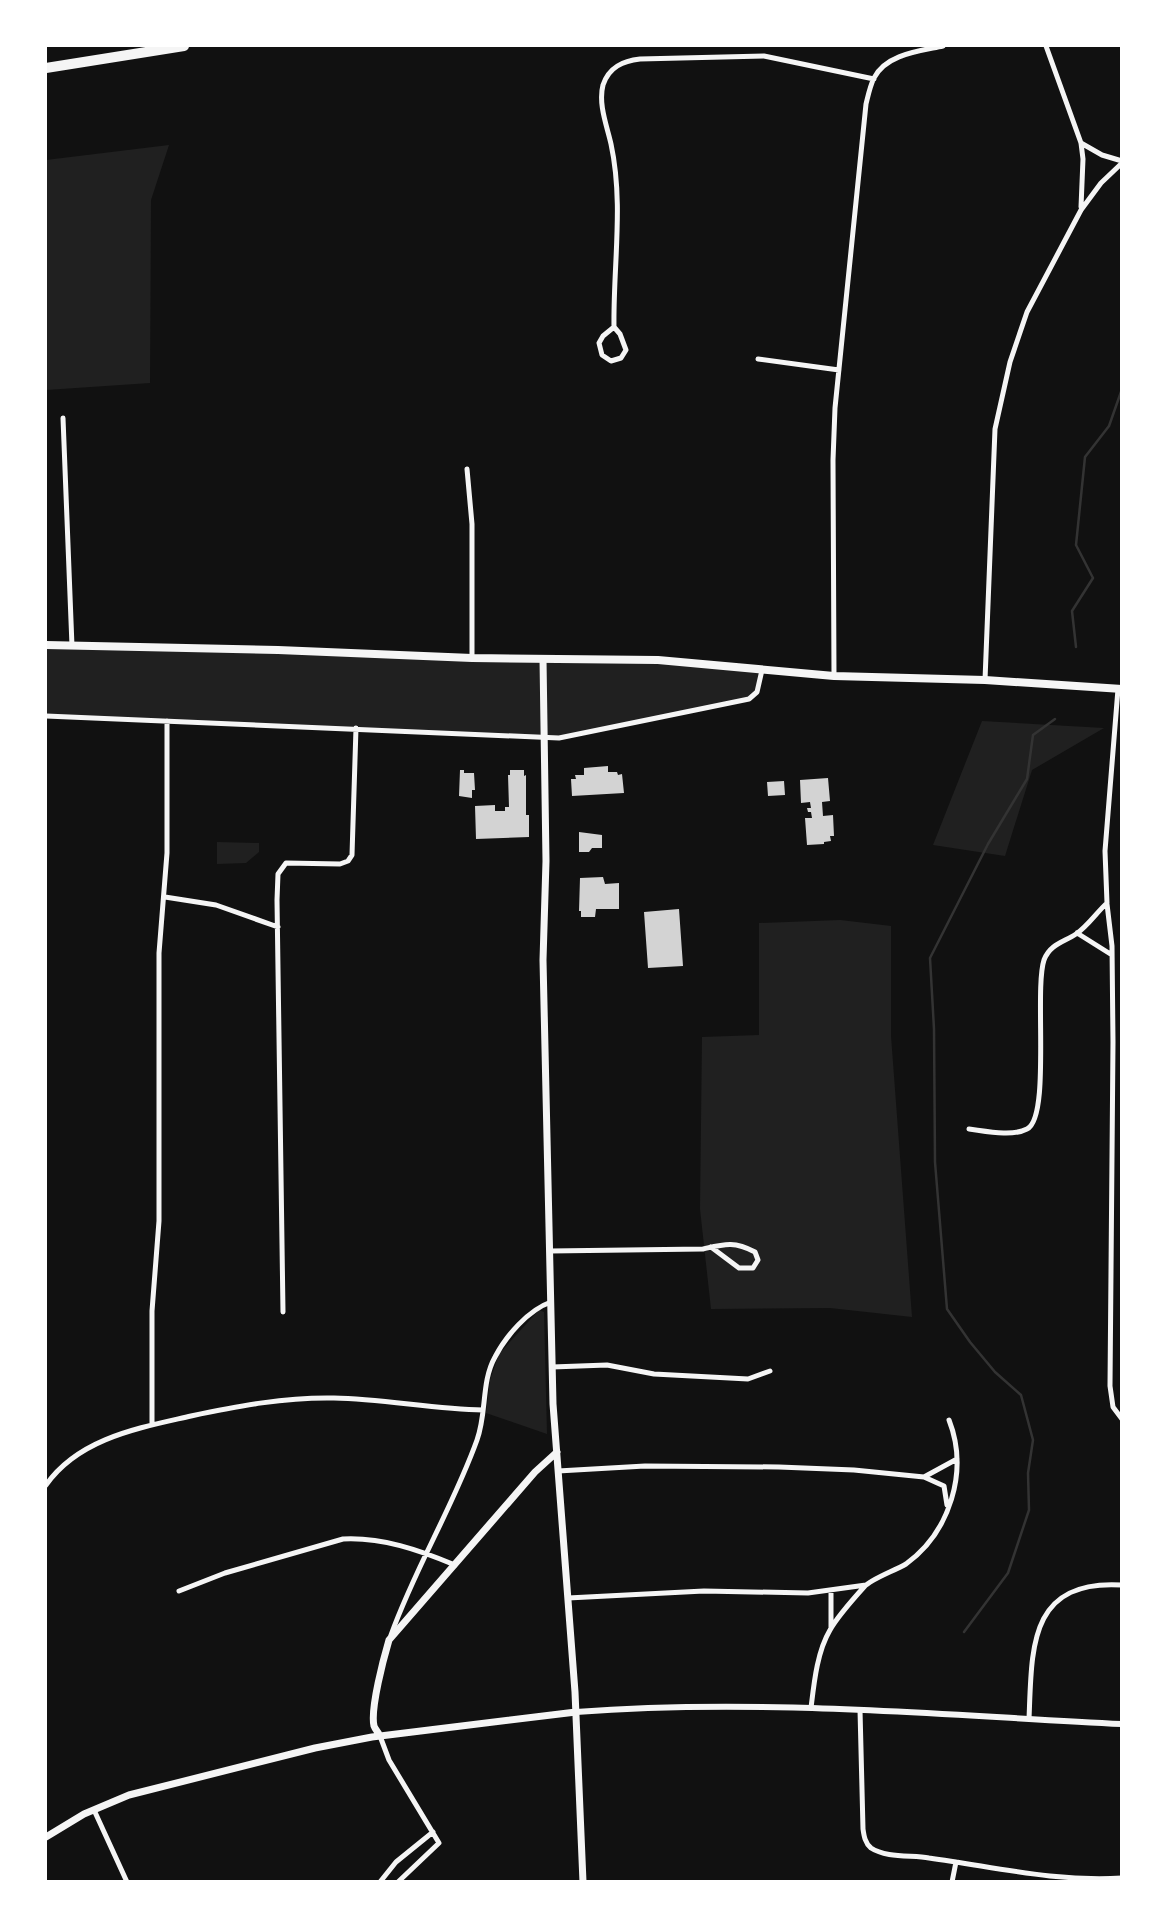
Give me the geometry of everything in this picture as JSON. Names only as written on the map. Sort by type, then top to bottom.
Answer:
[{"type":"highway","points":[[46,68],[184,46]]},
{"type":"main road","points":[[46,645],[472,658],[658,660],[834,677],[985,680],[1120,689]]},
{"type":"main road","points":[[543,659],[546,861],[543,960],[552,1367],[576,1712],[583,1881]]},
{"type":"main road","points":[[380,1736],[374,1726],[379,1675],[389,1640],[535,1472],[557,1452]]},
{"type":"main road","points":[[46,1837],[94,1810],[146,1789],[315,1748],[380,1736],[576,1712]]},
{"type":"street","points":[[834,677],[833,460],[839,370],[866,104],[874,79],[882,67],[891,61],[943,46]]},
{"type":"street","points":[[1046,46],[1081,143],[1081,209]]},
{"type":"street","points":[[614,327],[599,343],[602,355],[611,361],[621,358],[625,350],[620,334],[614,327],[617,177],[602,92],[606,78],[615,68],[628,61],[640,59],[757,55],[874,79]]},
{"type":"street","points":[[985,680],[992,479],[1000,401],[1010,362],[1027,312],[1081,209],[1122,162],[1081,143]]},
{"type":"street","points":[[758,359],[839,370]]},
{"type":"street","points":[[63,418],[72,646]]},
{"type":"street","points":[[467,469],[472,524],[472,658]]},
{"type":"street","points":[[46,716],[559,738],[749,699],[758,692],[762,670]]},
{"type":"street","points":[[1120,689],[1105,851],[1112,955],[1113,1205],[1110,1387],[1114,1408],[1122,1419]]},
{"type":"street","points":[[152,1423],[152,1311],[159,1221],[159,953],[165,897],[167,721]]},
{"type":"street","points":[[283,1312],[278,879],[282,865],[294,862],[333,865],[350,859],[354,846],[356,728]]},
{"type":"street","points":[[165,897],[216,905],[278,927]]},
{"type":"street","points":[[968,1129],[1011,1132],[1024,1130],[1033,1124],[1040,1084],[1043,967],[1046,956],[1055,945],[1077,933],[1107,903]]},
{"type":"street","points":[[1077,933],[1112,955]]},
{"type":"street","points":[[1113,1205],[1122,1205]]},
{"type":"street","points":[[550,1251],[711,1247],[732,1243],[755,1252],[758,1260],[753,1268],[739,1268],[711,1247]]},
{"type":"street","points":[[389,1640],[480,1432],[488,1376],[496,1354],[538,1306],[551,1302]]},
{"type":"street","points":[[552,1367],[607,1365],[654,1374],[747,1379],[770,1371]]},
{"type":"street","points":[[46,1485],[57,1470],[80,1454],[113,1437],[152,1423],[244,1405],[310,1399],[348,1399],[483,1410]]},
{"type":"street","points":[[568,1598],[691,1591],[831,1591],[866,1585],[892,1572],[919,1553],[931,1540],[946,1514],[955,1486],[957,1459],[949,1420]]},
{"type":"street","points":[[924,1477],[957,1459]]},
{"type":"street","points":[[558,1471],[645,1466],[769,1467],[924,1477],[944,1486],[946,1514]]},
{"type":"street","points":[[179,1591],[225,1573],[343,1539],[376,1541],[427,1553],[455,1565]]},
{"type":"street","points":[[811,1708],[821,1655],[831,1628],[866,1585]]},
{"type":"street","points":[[1029,1719],[1034,1649],[1041,1624],[1051,1606],[1068,1593],[1082,1587],[1122,1585]]},
{"type":"street","points":[[831,1591],[831,1628]]},
{"type":"street","points":[[576,1712],[692,1706],[811,1708],[1122,1724]]},
{"type":"street","points":[[860,1710],[863,1829],[870,1846],[876,1850],[1051,1878],[1122,1878]]},
{"type":"street","points":[[380,1736],[389,1760],[439,1843],[398,1881]]},
{"type":"street","points":[[94,1810],[127,1881]]},
{"type":"street","points":[[380,1881],[402,1857],[433,1832]]},
{"type":"street","points":[[952,1881],[956,1862]]},
{"type":"shaded area","points":[[169,145],[151,200],[150,383],[46,390],[46,160]]},
{"type":"shaded area","points":[[46,645],[620,660],[762,670],[754,696],[559,738],[46,716]]},
{"type":"shaded area","points":[[982,721],[1104,728],[1032,770],[1005,856],[933,845]]},
{"type":"shaded area","points":[[217,842],[259,843],[259,852],[246,863],[217,864]]},
{"type":"shaded area","points":[[840,920],[891,926],[891,1036],[912,1317],[830,1308],[711,1309],[700,1209],[702,1037],[759,1035],[759,923]]},
{"type":"shaded area","points":[[539,1310],[544,1312],[547,1434],[486,1413],[490,1380],[499,1354]]},
{"type":"building","points":[[608,766],[608,772],[622,774],[624,793],[572,796],[571,779],[576,779],[575,775],[584,775],[584,768]]},
{"type":"building","points":[[460,770],[474,773],[475,790],[472,790],[472,798],[459,796]]},
{"type":"building","points":[[510,770],[524,770],[524,776],[526,775],[529,837],[476,839],[475,806],[495,805],[495,811],[505,811],[505,807],[509,807]]},
{"type":"building","points":[[828,778],[830,801],[822,802],[823,816],[833,815],[834,836],[830,836],[831,841],[824,844],[807,845],[805,818],[812,818],[807,808],[811,808],[810,802],[801,803],[800,780]]},
{"type":"building","points":[[784,781],[785,795],[768,796],[767,782]]},
{"type":"building","points":[[579,832],[602,835],[602,848],[579,852]]},
{"type":"building","points":[[603,877],[605,884],[619,883],[619,909],[596,909],[595,917],[581,917],[580,878]]},
{"type":"building","points":[[679,909],[683,966],[648,968],[644,912]]},
{"type":"waterway","points":[[1076,647],[1072,611],[1093,578],[1076,545],[1085,457],[1109,426],[1122,389]]},
{"type":"waterway","points":[[964,1632],[1008,1573],[1029,1510],[1028,1473],[1033,1440],[1021,1395],[995,1372],[947,1309],[935,1162],[934,1029],[930,958],[988,844],[1027,779],[1033,735],[1055,719]]}]
